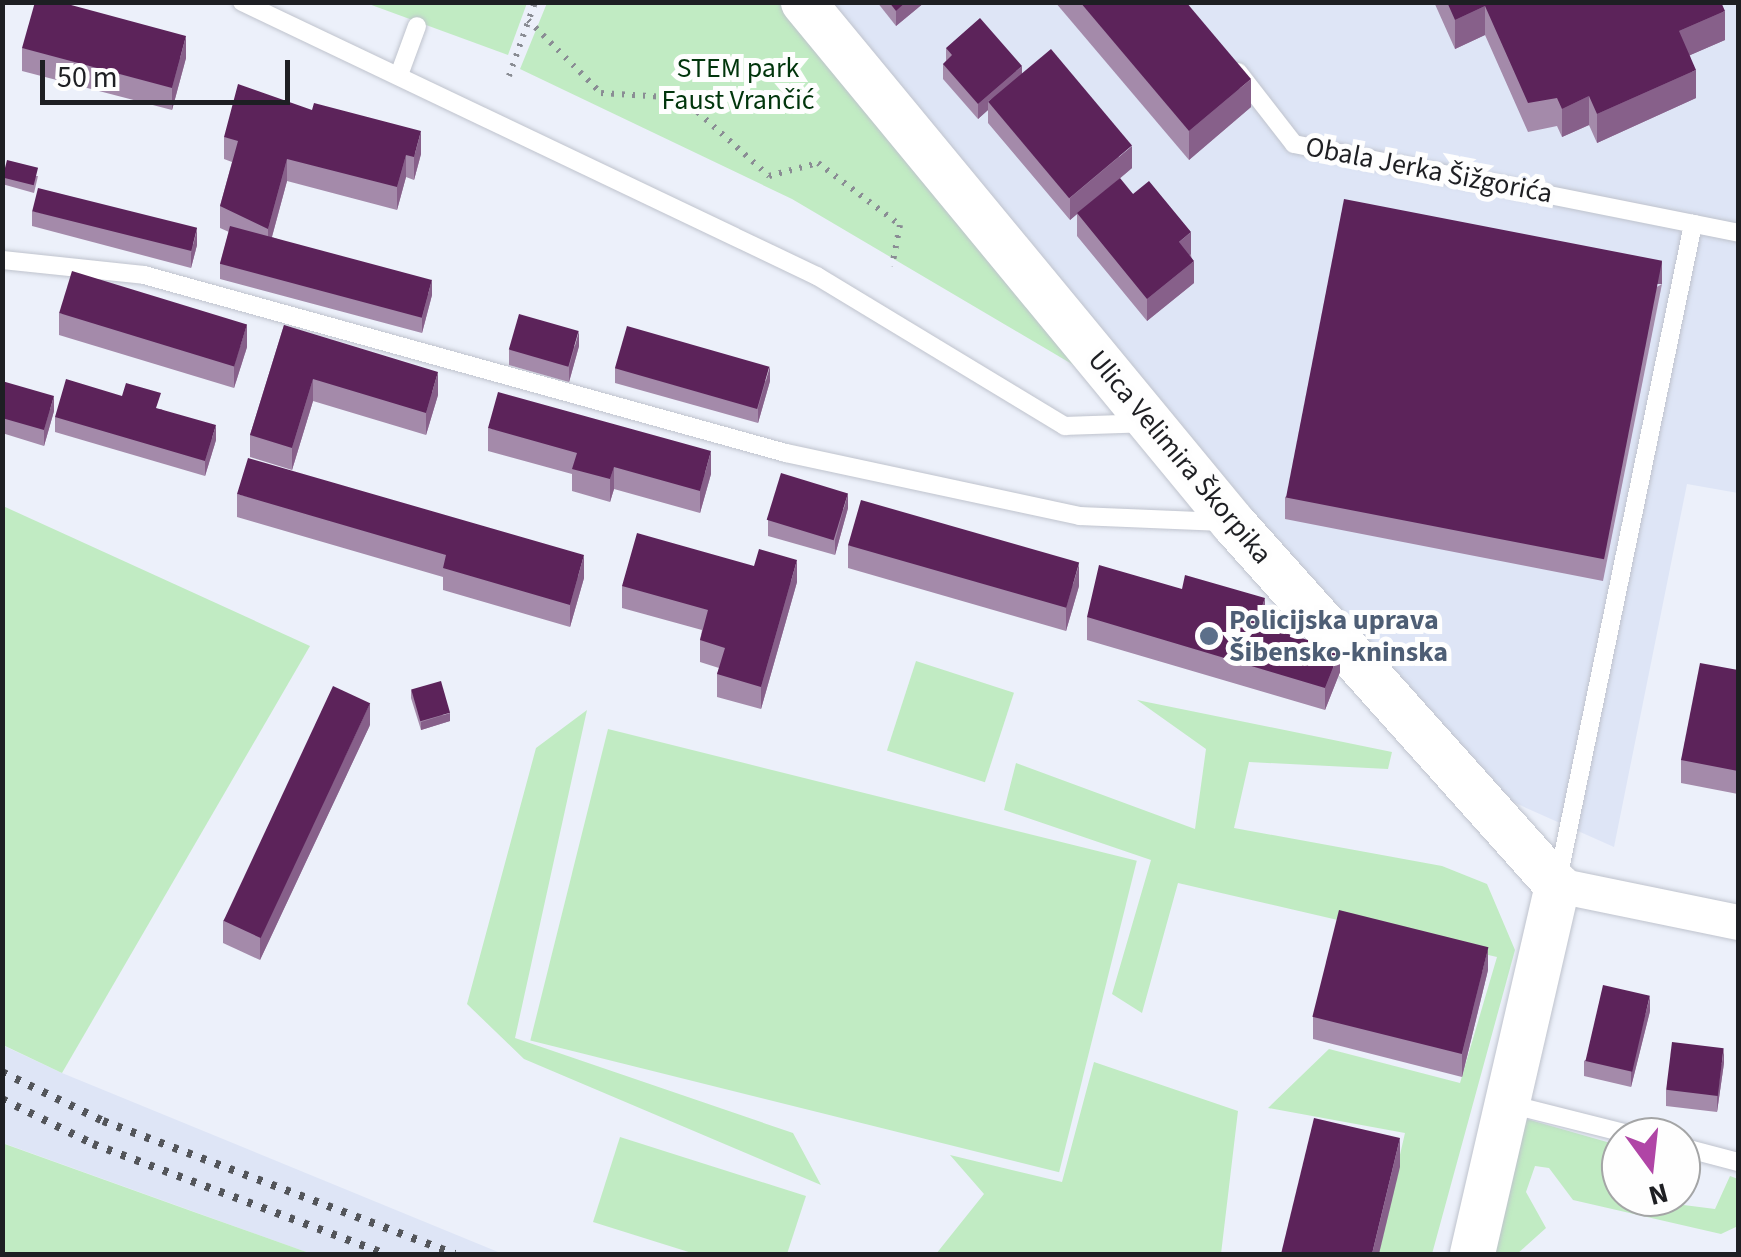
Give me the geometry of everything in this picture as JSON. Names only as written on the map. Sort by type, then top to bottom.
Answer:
[{"type":"street","name":"Ulica Velimira Škorpika","points":[[803,2],[1234,523],[1557,885]]},
{"type":"street","points":[[1472,1254],[1557,885],[1738,922]]},
{"type":"lane","points":[[242,2],[817,276],[1065,426],[1149,423]]},
{"type":"lane","points":[[399,75],[418,26]]},
{"type":"lane","name":"Obala Jerka Šižgorića","points":[[1222,50],[1294,144],[1738,232]]},
{"type":"lane","points":[[1557,885],[1693,224]]},
{"type":"lane","points":[[2,260],[144,276],[786,453],[1080,516],[1234,523]]},
{"type":"lane","points":[[1506,1104],[1601,1127]]},
{"type":"lane","points":[[1701,1152],[1738,1162]]},
{"type":"path","points":[[508,76],[535,2]]},
{"type":"path","points":[[528,20],[601,94],[682,98],[769,176],[818,163],[900,225],[892,266]]},
{"type":"shaded area","points":[[826,3],[1738,3],[1738,493],[1687,484],[1614,847],[1486,790]]},
{"type":"shaded area","points":[[2,1045],[503,1254],[312,1254],[3,1143]]},
{"type":"green space","points":[[366,3],[527,3],[508,55]]},
{"type":"green space","name":"STEM park Faust Vrančić","points":[[547,3],[779,3],[1082,370],[792,199],[520,69]]},
{"type":"green space","points":[[3,506],[310,646],[62,1073],[3,1045]]},
{"type":"green space","points":[[916,661],[1014,693],[985,782],[887,750]]},
{"type":"green space","points":[[1137,700],[1392,752],[1388,769],[1249,762],[1234,828],[1442,866],[1487,884],[1515,950],[1432,1254],[1377,1254],[1405,1133],[1268,1108],[1329,1049],[1460,1083],[1497,957],[1178,883],[1142,1013],[1112,994],[1151,860],[1004,810],[1016,763],[1195,829],[1206,749]]},
{"type":"green space","points":[[587,710],[515,1038],[793,1133],[821,1185],[524,1059],[467,1004],[536,748]]},
{"type":"green space","points":[[608,729],[1137,861],[1059,1172],[530,1040]]},
{"type":"green space","points":[[1094,1062],[1238,1111],[1221,1254],[936,1254],[984,1194],[950,1155],[1062,1182]]},
{"type":"green space","points":[[1523,1118],[1601,1140],[1601,1206],[1573,1200],[1549,1168],[1535,1166],[1526,1192],[1546,1228],[1517,1254],[1486,1254]]},
{"type":"green space","points":[[620,1137],[806,1196],[787,1254],[695,1254],[593,1222]]},
{"type":"green space","points":[[2,1143],[194,1212],[312,1254],[3,1254]]},
{"type":"green space","points":[[1730,1176],[1738,1179],[1738,1226],[1721,1234],[1647,1217],[1701,1217],[1701,1207],[1715,1209]]},
{"type":"building","points":[[35,2],[60,2],[186,36],[172,88],[22,48]]},
{"type":"building","points":[[889,2],[906,2],[896,11]]},
{"type":"building","points":[[1080,2],[1186,2],[1251,79],[1189,131]]},
{"type":"building","points":[[1447,2],[1721,2],[1725,11],[1679,31],[1696,70],[1597,114],[1589,96],[1562,109],[1557,98],[1528,103],[1485,6],[1455,20]]},
{"type":"building","points":[[980,18],[1022,66],[978,104],[943,64],[952,55],[946,48]]},
{"type":"building","points":[[1051,49],[1132,146],[1069,198],[988,102]]},
{"type":"building","points":[[238,84],[312,110],[314,103],[421,131],[414,157],[406,155],[397,187],[287,159],[268,229],[220,206],[238,141],[224,137]]},
{"type":"building","points":[[7,160],[38,168],[34,185],[3,177]]},
{"type":"building","points":[[1120,178],[1133,194],[1149,181],[1191,232],[1179,242],[1194,261],[1147,299],[1077,213]]},
{"type":"building","points":[[38,188],[197,228],[191,251],[32,211]]},
{"type":"building","points":[[1344,199],[1662,261],[1604,559],[1286,497]]},
{"type":"building","points":[[230,226],[432,280],[422,318],[220,264]]},
{"type":"building","points":[[72,271],[247,325],[234,367],[59,313]]},
{"type":"building","points":[[519,314],[579,331],[568,367],[509,350]]},
{"type":"building","points":[[284,325],[438,372],[426,413],[313,379],[292,448],[250,435]]},
{"type":"building","points":[[627,326],[769,367],[757,409],[615,368]]},
{"type":"building","points":[[66,379],[122,396],[126,383],[161,393],[156,408],[216,425],[205,461],[55,417]]},
{"type":"building","points":[[2,381],[54,396],[44,430],[2,418]]},
{"type":"building","points":[[498,392],[711,451],[700,491],[614,467],[610,479],[572,469],[577,453],[488,428]]},
{"type":"building","points":[[248,458],[584,555],[570,605],[443,568],[446,555],[237,494]]},
{"type":"building","points":[[781,473],[848,493],[834,540],[767,520]]},
{"type":"building","points":[[861,500],[1079,563],[1066,608],[848,545]]},
{"type":"building","points":[[637,533],[754,566],[759,549],[797,560],[761,687],[717,674],[725,648],[700,640],[708,610],[622,586]]},
{"type":"building","points":[[1099,565],[1182,589],[1185,575],[1265,598],[1256,624],[1340,650],[1325,688],[1087,617]]},
{"type":"building","points":[[1700,663],[1738,670],[1738,771],[1681,760]]},
{"type":"building","points":[[441,681],[450,713],[420,721],[411,690]]},
{"type":"building","points":[[333,686],[370,703],[261,938],[224,921]]},
{"type":"building","points":[[1339,910],[1488,947],[1462,1054],[1312,1017]]},
{"type":"building","points":[[1603,985],[1650,996],[1632,1072],[1585,1061]]},
{"type":"building","points":[[1672,1042],[1724,1048],[1718,1096],[1666,1090]]},
{"type":"building","points":[[1314,1118],[1400,1138],[1372,1254],[1281,1254]]},
{"type":"railway","points":[[2,1072],[103,1121],[455,1254]]},
{"type":"railway","points":[[2,1099],[93,1144],[386,1254]]},
{"type":"place","name":"Policijska uprava Šibensko-kninska","points":[[1209,636]]}]
